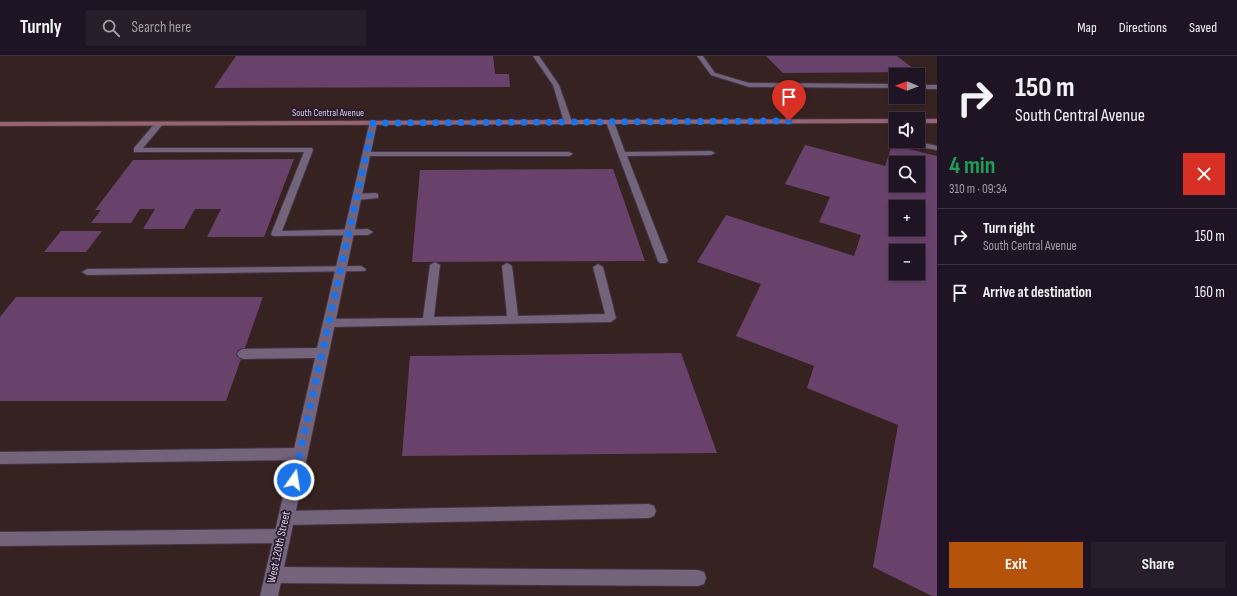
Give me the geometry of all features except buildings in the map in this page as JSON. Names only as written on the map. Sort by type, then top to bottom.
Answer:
[{"type":"street","name":"South Central Avenue","points":[[0,124],[889,121]]},
{"type":"street","points":[[925,121],[937,121]]},
{"type":"street","name":"West 120th Street","points":[[269,596],[373,123]]},
{"type":"street","points":[[243,354],[322,353]]},
{"type":"lane","points":[[536,56],[556,85],[568,122]]},
{"type":"lane","points":[[700,56],[714,74],[749,85],[889,86]]},
{"type":"lane","points":[[925,87],[937,87]]},
{"type":"lane","points":[[610,122],[662,261]]},
{"type":"lane","points":[[159,124],[137,150],[309,150],[276,234],[368,232]]},
{"type":"lane","points":[[925,146],[937,148]]},
{"type":"lane","points":[[622,154],[711,153]]},
{"type":"lane","points":[[367,154],[569,154]]},
{"type":"lane","points":[[357,197],[375,196]]},
{"type":"lane","points":[[428,321],[435,265]]},
{"type":"lane","points":[[508,266],[513,319]]},
{"type":"lane","points":[[329,323],[611,318],[598,267]]},
{"type":"lane","points":[[87,272],[361,269]]},
{"type":"lane","points":[[0,458],[300,454]]},
{"type":"lane","points":[[286,518],[649,511]]},
{"type":"lane","points":[[0,539],[282,536]]},
{"type":"lane","points":[[273,575],[698,578]]},
{"type":"shaded area","points":[[0,56],[937,56],[937,596],[0,596]]},
{"type":"route","points":[[294,480],[373,123],[789,121]]}]
